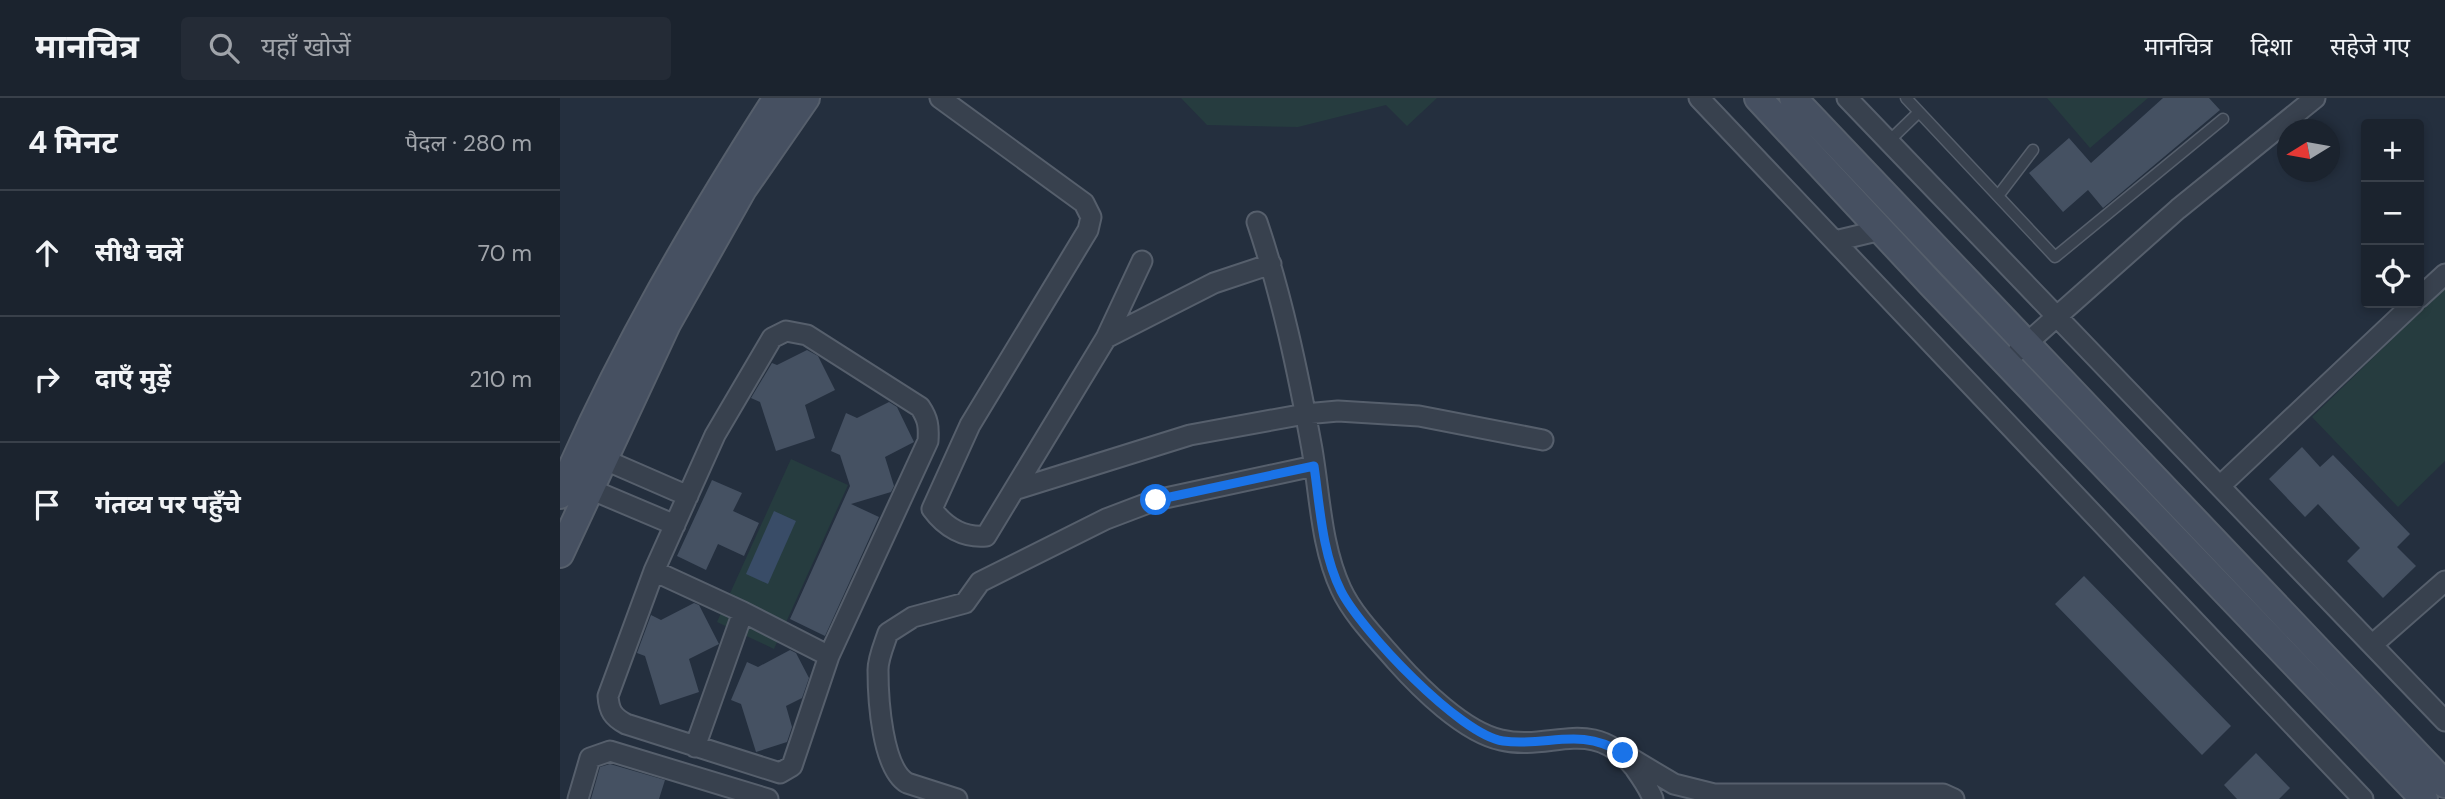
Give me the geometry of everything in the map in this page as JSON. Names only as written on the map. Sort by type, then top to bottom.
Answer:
[{"type":"street","points":[[560,495],[580,447],[648,315],[727,176],[777,98]]},
{"type":"street","points":[[560,554],[667,324],[743,189],[806,98]]},
{"type":"street","points":[[940,98],[1038,168],[1084,204],[1091,213],[1088,230],[970,425],[932,509],[943,523],[972,537],[986,536],[1106,338],[1142,261]]},
{"type":"street","points":[[1699,98],[1854,237],[2007,362],[2424,799]]},
{"type":"street","points":[[1758,98],[1854,237],[2363,799]]},
{"type":"street","points":[[1793,98],[2445,784]]},
{"type":"street","points":[[1847,98],[2445,721]]},
{"type":"street","points":[[2007,362],[2178,209],[2315,98]]},
{"type":"street","points":[[1257,222],[1271,264],[1294,354],[1324,536],[1342,592],[1399,663],[1458,719],[1482,734],[1503,741],[1588,738],[1606,743],[1674,784],[1714,794],[1943,794],[1954,799]]},
{"type":"street","points":[[1106,338],[1214,283],[1271,264]]},
{"type":"street","points":[[2424,293],[2445,274]]},
{"type":"street","points":[[2220,486],[2409,308]]},
{"type":"street","points":[[786,331],[807,335],[920,407],[929,423],[928,441],[830,656],[792,766],[786,772],[774,773],[626,724],[615,718],[609,708],[608,696],[654,571],[688,496],[715,435],[772,338],[786,331]]},
{"type":"street","points":[[1014,490],[1190,435],[1305,414],[1338,411],[1419,416],[1543,440]]},
{"type":"street","points":[[603,459],[688,496]]},
{"type":"street","points":[[957,799],[907,783],[900,779],[891,764],[886,750],[878,669],[888,633],[913,617],[965,603],[980,582],[1119,514],[1156,500],[1314,466]]},
{"type":"street","points":[[590,489],[675,525]]},
{"type":"street","points":[[654,571],[830,656]]},
{"type":"street","points":[[2372,645],[2445,580]]},
{"type":"street","points":[[695,747],[743,612]]},
{"type":"street","points":[[578,799],[590,758],[610,751],[768,799]]},
{"type":"street","points":[[1623,753],[1653,799]]},
{"type":"lane","points":[[1906,98],[2055,257],[2223,119]]},
{"type":"lane","points":[[1889,141],[1919,112]]},
{"type":"lane","points":[[1998,196],[2033,150]]},
{"type":"green space","points":[[1181,98],[1437,98],[1407,126],[1386,105],[1298,127],[1207,125]]},
{"type":"green space","points":[[2047,98],[2148,98],[2090,148]]},
{"type":"green space","points":[[2445,288],[2445,461],[2398,507],[2312,417]]},
{"type":"green space","points":[[791,459],[848,485],[774,649],[717,622]]},
{"type":"water","points":[[774,511],[796,521],[768,584],[746,574]]},
{"type":"building","points":[[2163,98],[2209,98],[2220,110],[2103,208],[2088,190],[2063,212],[2029,173],[2069,138],[2091,163]]},
{"type":"building","points":[[807,350],[818,356],[835,390],[805,405],[815,438],[776,451],[760,402],[751,398],[772,363],[777,365]]},
{"type":"building","points":[[889,402],[897,407],[914,442],[885,457],[894,486],[891,492],[851,504],[879,517],[825,636],[790,619],[850,486],[840,455],[831,451],[846,413],[857,418]]},
{"type":"building","points":[[2302,447],[2320,467],[2333,455],[2410,534],[2397,547],[2416,566],[2383,598],[2347,561],[2360,548],[2318,504],[2305,517],[2269,479]]},
{"type":"building","points":[[712,480],[742,493],[733,511],[759,523],[744,556],[718,544],[706,570],[677,556]]},
{"type":"building","points":[[2084,576],[2231,726],[2202,755],[2055,604]]},
{"type":"building","points":[[694,603],[699,605],[719,644],[689,659],[699,692],[660,705],[645,656],[637,653],[651,615],[661,620]]},
{"type":"building","points":[[790,650],[796,653],[809,678],[802,698],[786,706],[792,727],[787,742],[756,752],[741,704],[731,700],[747,662],[758,667]]},
{"type":"building","points":[[2256,753],[2290,788],[2279,799],[2237,799],[2224,785]]},
{"type":"building","points":[[610,764],[665,780],[659,799],[591,799],[600,767]]},
{"type":"route","points":[[1156,500],[1314,466],[1324,536],[1342,592],[1355,612],[1399,663],[1458,719],[1482,734],[1503,741],[1588,738],[1606,743],[1623,753]]}]
